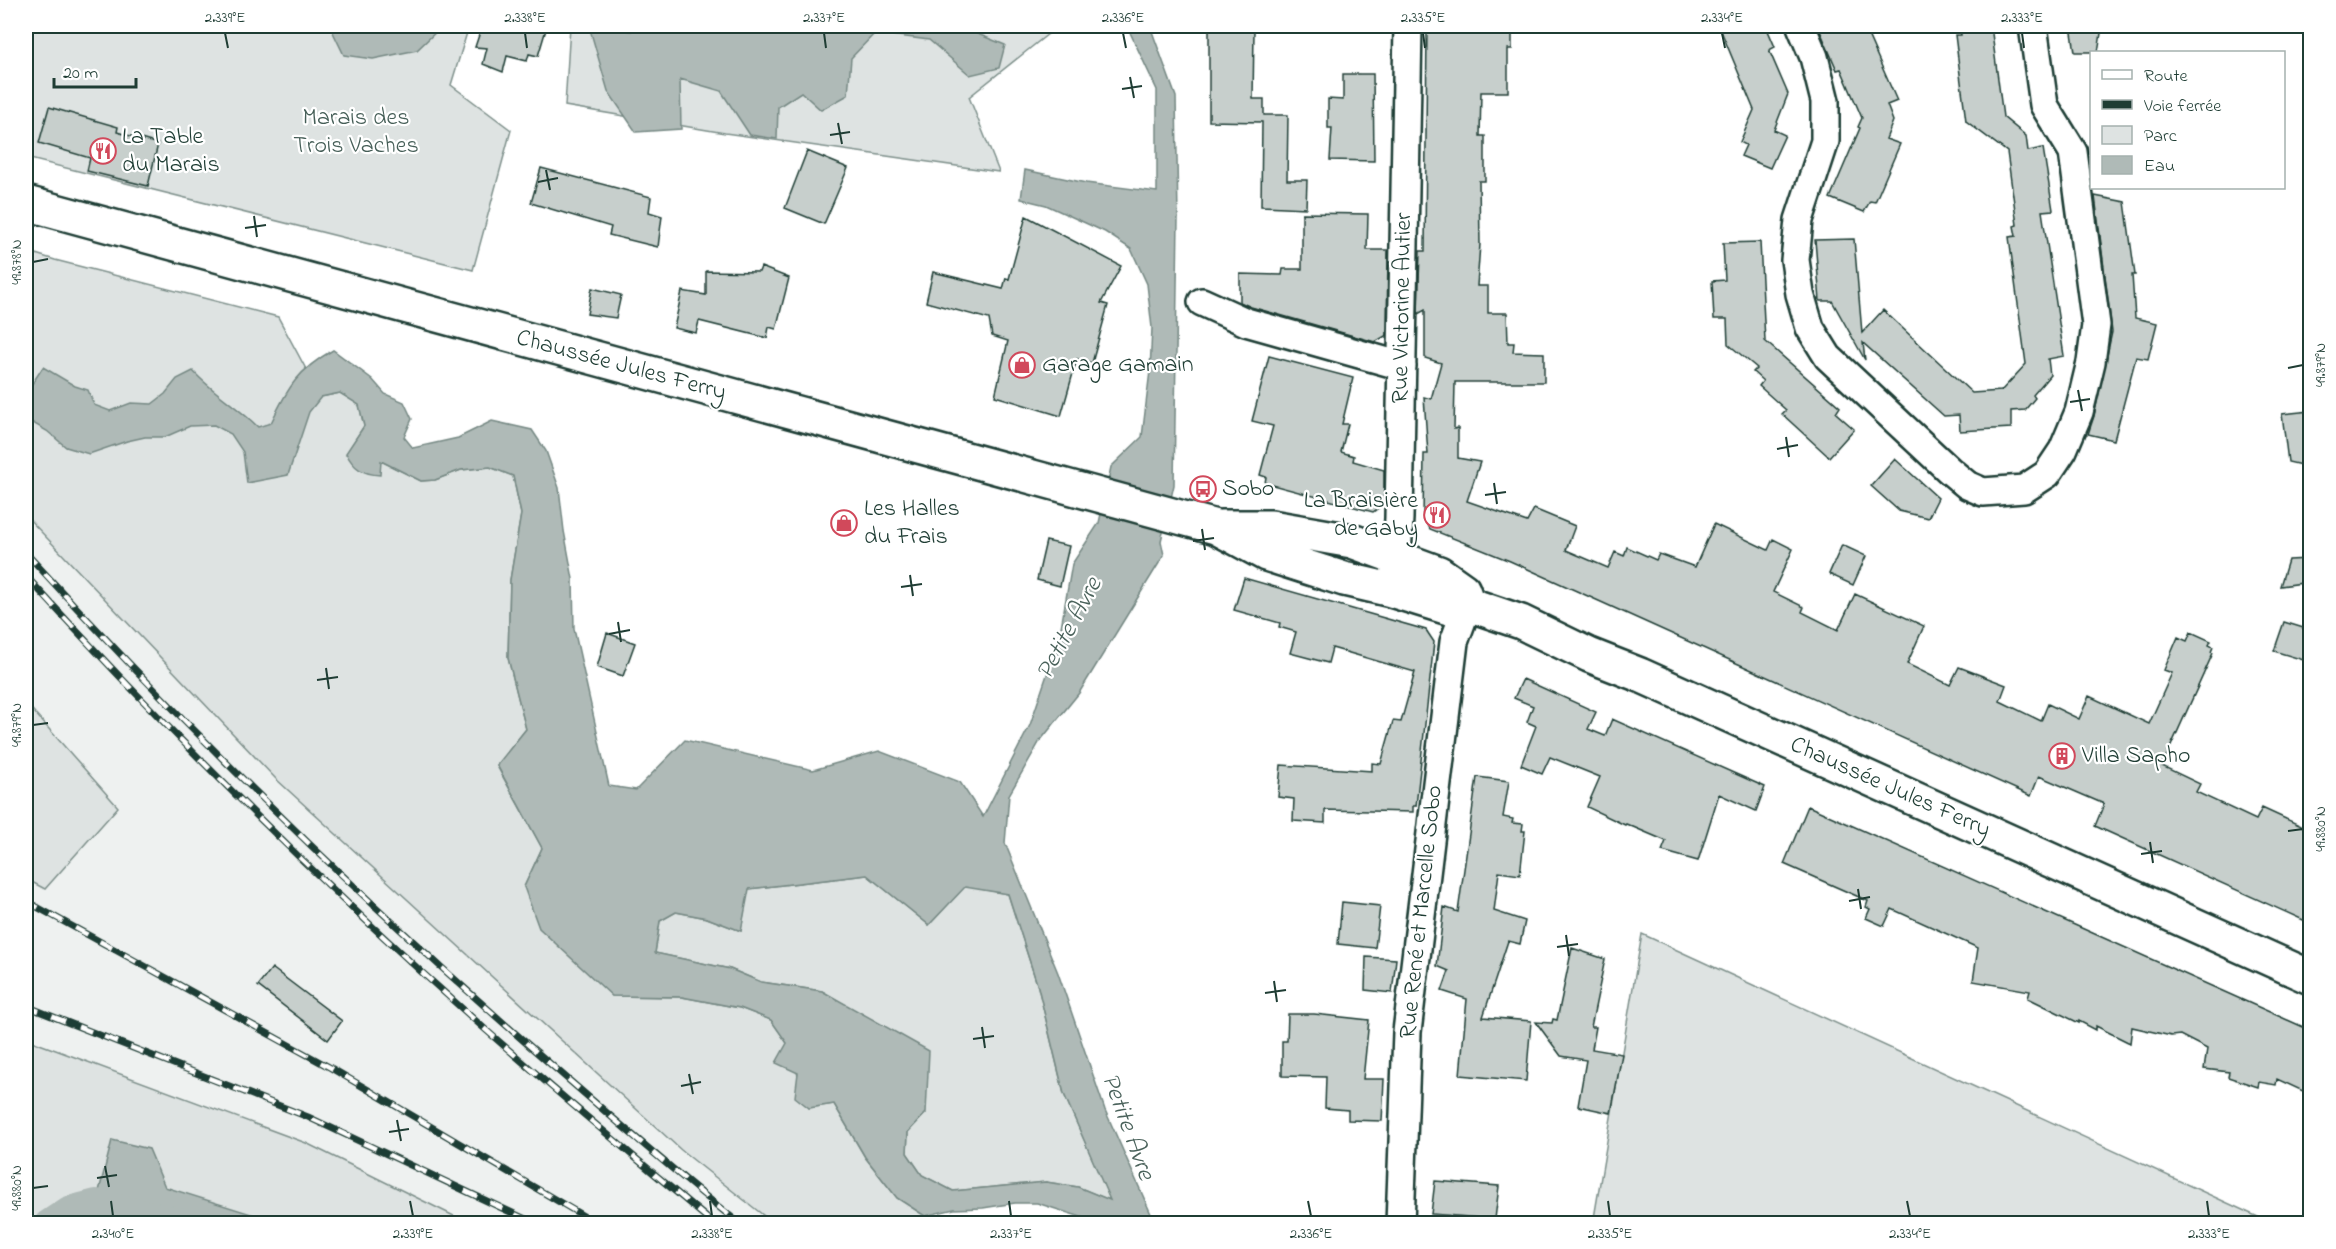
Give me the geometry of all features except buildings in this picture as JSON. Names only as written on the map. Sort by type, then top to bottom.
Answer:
[{"type":"main road","name":"Chaussée Jules Ferry","points":[[26,203],[1216,527],[1266,554],[1344,579],[1391,590],[1449,608],[1468,604],[1527,624],[1589,655],[1640,675],[2310,977]]},
{"type":"main road","name":"Chaussée Jules Ferry","points":[[1216,527],[1271,527],[1352,542],[1397,556],[1439,573],[1463,590],[1468,604]]},
{"type":"street","name":"Rue Victorine Autier","points":[[1391,590],[1397,556],[1408,26]]},
{"type":"street","points":[[1801,26],[1814,57],[1825,101],[1825,141],[1799,220],[1795,260],[1800,294],[1810,328],[1828,357],[1967,485],[1983,492],[2024,489],[2047,474],[2063,450],[2079,411],[2091,362],[2096,324],[2073,152],[2044,105],[2033,26]]},
{"type":"street","points":[[1202,302],[1246,322],[1402,366]]},
{"type":"street","name":"Rue René et Marcelle Sobo","points":[[1400,1224],[1407,1032],[1454,642],[1468,604]]},
{"type":"shaded area","points":[[26,516],[74,566],[681,1150],[773,1223],[468,1223],[306,1143],[26,1039],[26,879],[45,889],[118,807],[26,703]]},
{"type":"green space","name":"Marais des Trois Vaches","points":[[26,26],[469,26],[451,85],[511,130],[473,270],[26,158]]},
{"type":"green space","points":[[570,26],[1058,26],[969,97],[999,172],[725,133],[565,106]]},
{"type":"green space","points":[[26,251],[278,317],[321,397],[340,393],[359,404],[364,426],[346,454],[381,461],[421,481],[435,480],[461,470],[490,467],[513,476],[521,514],[510,580],[508,658],[526,729],[497,766],[542,848],[524,887],[612,996],[682,997],[740,1008],[771,1020],[787,1043],[809,1108],[834,1104],[865,1157],[897,1198],[925,1216],[920,1223],[773,1223],[681,1150],[276,779],[26,516]]},
{"type":"green space","points":[[26,703],[118,807],[45,889],[26,879]]},
{"type":"green space","points":[[867,875],[929,925],[965,886],[1008,894],[1038,987],[1064,1094],[1111,1201],[1078,1187],[1046,1182],[953,1191],[922,1175],[907,1153],[908,1132],[926,1113],[868,1018],[822,991],[761,982],[730,969],[655,953],[660,921],[676,912],[707,918],[741,931],[748,889]]},
{"type":"green space","points":[[1642,934],[2271,1223],[1593,1224]]},
{"type":"green space","points":[[26,1039],[306,1143],[468,1223],[26,1223]]},
{"type":"water","points":[[330,26],[442,26],[417,50],[373,59],[344,55]]},
{"type":"water","points":[[589,26],[631,31],[630,26],[958,26],[1005,45],[999,68],[970,75],[929,40],[875,33],[851,58],[848,95],[821,110],[801,92],[778,107],[777,139],[750,135],[721,91],[680,79],[681,129],[636,132],[608,91]]},
{"type":"water","name":"Petite Avre","points":[[1127,26],[1150,26],[1176,97],[1178,219],[1174,485],[1161,541],[1164,555],[1079,693],[1040,741],[1009,795],[1005,843],[1058,973],[1105,1110],[1155,1223],[1100,1223],[1037,1203],[954,1209],[925,1216],[897,1198],[865,1157],[834,1104],[809,1108],[795,1097],[798,1073],[776,1063],[787,1043],[771,1020],[740,1008],[682,997],[612,996],[539,928],[524,887],[542,848],[497,765],[526,729],[508,658],[510,580],[521,514],[513,476],[490,467],[461,470],[435,480],[421,481],[381,461],[380,475],[364,472],[352,463],[346,453],[364,426],[359,405],[340,393],[321,397],[309,412],[288,475],[247,483],[243,452],[231,434],[214,425],[190,426],[165,437],[145,437],[127,441],[89,454],[66,447],[47,431],[26,419],[26,393],[43,367],[75,386],[88,390],[94,405],[110,411],[131,403],[152,404],[165,394],[177,379],[193,371],[258,427],[271,423],[289,389],[302,372],[333,350],[372,379],[385,394],[404,402],[412,419],[404,437],[413,448],[458,438],[492,421],[532,430],[546,451],[559,488],[573,579],[574,629],[609,786],[636,790],[685,740],[813,770],[879,751],[960,782],[983,817],[1030,725],[1059,639],[1072,564],[1099,523],[1111,467],[1142,437],[1150,371],[1152,328],[1147,284],[1131,249],[1105,232],[1046,205],[1021,199],[1025,170],[1086,183],[1157,192],[1157,90]],"holes":[[[867,875],[929,925],[965,887],[1008,894],[1038,987],[1064,1094],[1110,1200],[1078,1187],[1046,1182],[953,1191],[922,1175],[907,1153],[908,1132],[926,1113],[929,1051],[822,991],[761,982],[730,969],[655,953],[660,921],[676,912],[707,918],[741,931],[749,889]]]},
{"type":"water","points":[[112,1140],[149,1149],[165,1187],[280,1223],[88,1223],[96,1203]]},
{"type":"waterway","points":[[48,1224],[69,1210],[96,1203],[191,1224]]},
{"type":"railway","points":[[26,553],[217,753],[417,945],[555,1068],[740,1224]]},
{"type":"railway","points":[[26,576],[193,752],[367,921],[514,1055],[714,1224]]},
{"type":"railway","points":[[26,901],[331,1068],[597,1224]]},
{"type":"railway","points":[[26,1006],[308,1117],[536,1224]]},
{"type":"place","name":"La Table du Marais","points":[[103,151]]},
{"type":"place","name":"Garage Gamain","points":[[1022,365]]},
{"type":"place","name":"Sobo","points":[[1203,489]]},
{"type":"place","name":"La Braisière de Gaby","points":[[1437,515]]},
{"type":"place","name":"Les Halles du Frais","points":[[844,523]]},
{"type":"place","name":"Villa Sapho","points":[[2062,756]]}]
